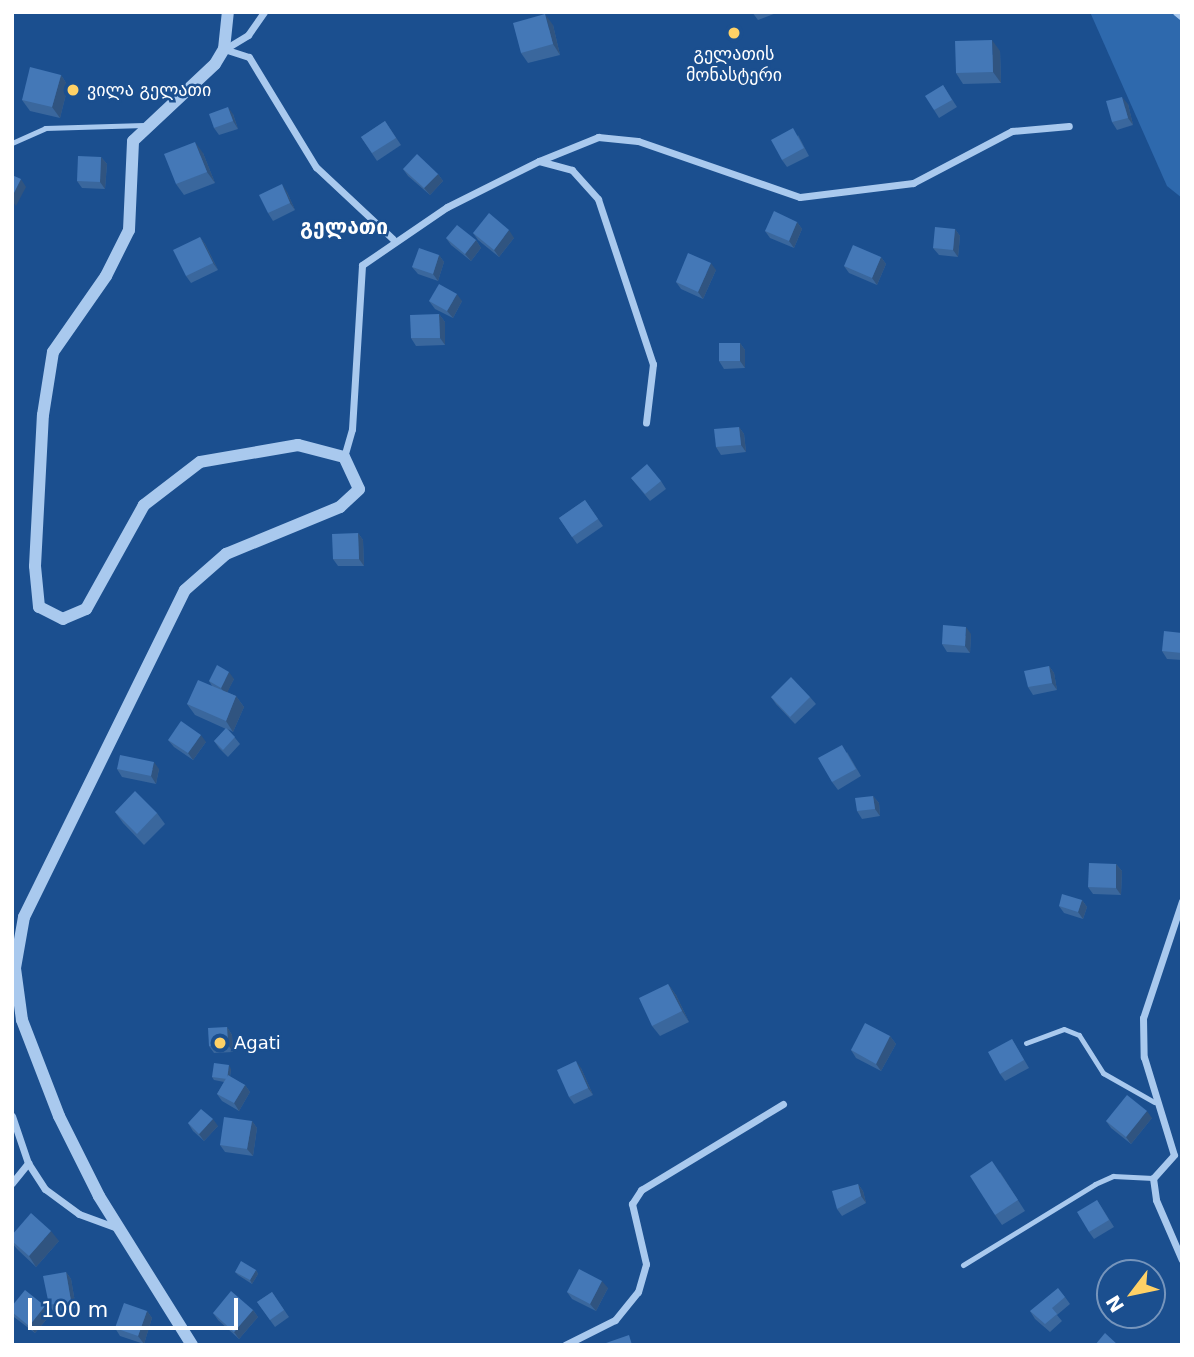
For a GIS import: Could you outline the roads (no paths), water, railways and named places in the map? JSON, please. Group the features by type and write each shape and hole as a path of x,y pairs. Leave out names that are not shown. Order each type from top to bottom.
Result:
{"street":[{"path":"225,49 228,12"},
{"path":"192,1345 118,1228 36,1063 17,995 17,939 185,590 226,554 353,499 358,478 344,457 273,445 200,462 144,505 86,609 63,619 39,607 35,566 49,371 53,352 106,276 128,230 134,141 144,125 225,49 248,36 264,12"},
{"path":"1176,12 1182,17"},
{"path":"225,49 249,57 316,167 347,203 393,239"},
{"path":"344,457 352,429 357,277 393,239 539,161 598,137 638,142 800,197 913,183 1012,131 1069,126"},
{"path":"539,161 572,170 597,199 653,364 646,423"},
{"path":"1182,901 1143,1018 1154,1101 1174,1154 1153,1178 1182,1259"},
{"path":"565,1345 615,1320 638,1292 646,1265 632,1204 641,1190 783,1104"},
{"path":"12,1116 28,1163 45,1189 79,1214 118,1228"},
{"path":"12,1183 28,1163"}],"lane":[{"path":"12,143 57,127 144,125"},
{"path":"1026,1043 1064,1030 1079,1035 1102,1073 1154,1101"},
{"path":"963,1265 1095,1184 1123,1175 1153,1178"}],"place":[{"name":"გელათის მონასტერი","path":"734,33"},
{"name":"ვილა გელათი","path":"73,90"},
{"name":"Agati","path":"220,1043"}],"district":[{"name":"გელათი","path":"344,227"}]}
